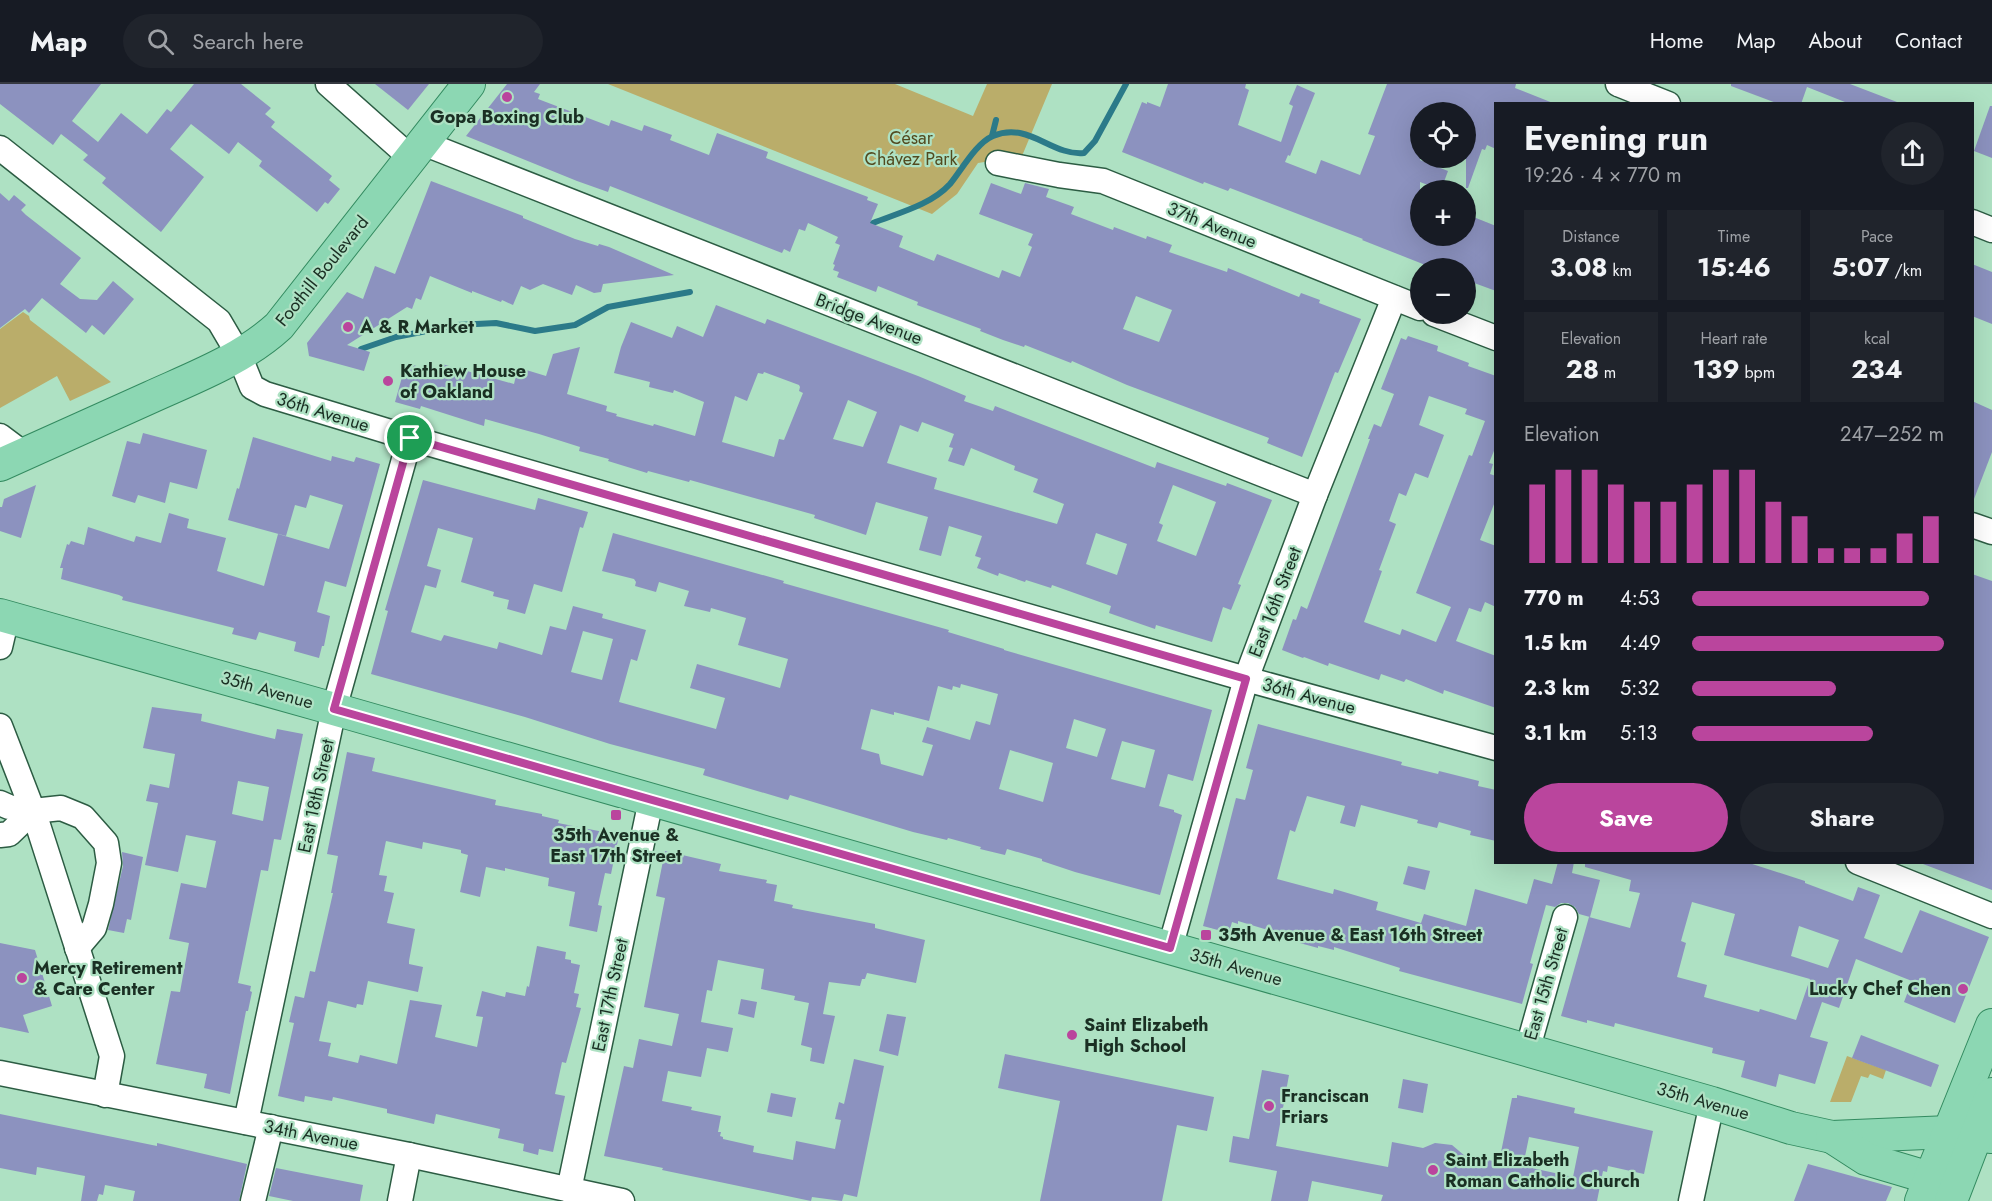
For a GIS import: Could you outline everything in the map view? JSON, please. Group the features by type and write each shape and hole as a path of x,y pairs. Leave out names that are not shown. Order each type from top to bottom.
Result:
{"main road":[{"name":"Foothill Boulevard","path":"8,452 207,372 261,341 279,326 469,84"},
{"name":"35th Avenue","path":"2,627 334,709 1712,1103 1791,1128 1832,1137 1972,1135"},
{"path":"1951,1201 1972,1135 1992,1025"},
{"path":"1832,1137 1866,1159 1925,1190 1972,1135 1992,1094"}],"street":[{"path":"328,84 417,151"},
{"path":"1618,84 1663,102"},
{"name":"36th Avenue","path":"0,148 219,321 239,355 252,387 265,393 410,438 1246,679 1494,747"},
{"name":"Bridge Avenue","path":"417,151 1316,495"},
{"name":"37th Avenue","path":"998,163 1103,181 1410,304"},
{"path":"1974,223 1992,230"},
{"name":"East 16th Street","path":"1170,948 1246,679 1394,298"},
{"path":"1460,324 1494,337"},
{"name":"East 18th Street","path":"246,1122 334,709 410,438"},
{"path":"1974,526 1992,532"},
{"path":"0,726 33,811 112,1056 105,1095"},
{"name":"East 17th Street","path":"569,1190 651,800"},
{"path":"0,803 33,811 61,808 83,817 106,843 109,863 101,904 94,928 77,948"},
{"path":"0,835 9,834 33,811"},
{"path":"1863,864 1992,916"},
{"name":"East 15th Street","path":"1527,1051 1564,917"},
{"name":"34th Avenue","path":"0,1073 409,1155 622,1201"},
{"path":"1691,1201 1712,1103"},
{"path":"253,1201 271,1127"},
{"path":"400,1201 409,1155"}],"green space":[{"name":"César Chávez Park","path":"608,84 895,84 973,116 987,84 1052,84 1022,156 978,163 957,194 932,214"},
{"path":"23,312 29,316 30,320 111,382 70,401 57,376 0,408 0,329"},
{"path":"1847,1056 1886,1070 1883,1079 1870,1074 1868,1078 1861,1076 1851,1102 1830,1102"}],"building":[{"path":"0,84 101,84 72,121 98,142 121,113 147,134 167,109 171,112 194,84 241,84 271,108 265,114 275,122 271,127 332,176 329,180 340,189 328,204 325,202 317,212 259,166 262,161 238,142 229,154 191,124 170,149 204,177 161,232 102,183 106,178 83,160 88,155 61,134 53,145 0,104"},
{"path":"375,84 429,84 408,110"},
{"path":"507,84 540,84 534,92 540,94 538,99 609,126 611,120 642,131 644,125 672,135 670,140 709,155 717,133 768,152 766,158 868,197 867,200 878,204 870,223 903,236 899,247 934,261 937,254 999,278 1002,270 1020,277 1032,247 1028,245 1033,234 979,214 991,183 1021,194 1025,183 1049,189 1046,197 1074,207 1071,214 1113,230 1114,227 1146,239 1147,236 1172,245 1169,252 1227,272 1228,268 1299,297 1301,293 1320,300 1319,303 1361,319 1338,373 1335,372 1302,457 1267,443 1269,438 1127,385 1072,361 1071,363 1025,345 1024,347 1003,340 980,331 981,329 917,305 918,302 878,286 876,292 837,277 839,272 833,270 835,265 833,264 840,245 835,243 838,237 808,223 805,231 799,229 790,252 784,249 782,253 610,186 608,192 577,181 466,136","holes":["1136,296 1172,310 1159,342 1123,329"]},
{"path":"1168,84 1246,84 1245,88 1249,90 1238,125 1281,142 1293,106 1289,104 1297,85 1315,93 1290,156 1288,155 1285,162 1316,174 1321,160 1360,175 1375,136 1368,134 1387,84 1516,84 1515,88 1550,102 1494,102 1494,148 1487,145 1485,150 1482,149 1476,166 1476,102 1410,102 1410,168 1440,168 1448,171 1445,180 1410,180 1410,246 1476,246 1476,218 1494,225 1494,290 1476,284 1476,258 1410,259 1230,188 1228,191 1204,182 1203,184 1122,152 1142,102 1147,104 1147,102 1160,107"},
{"path":"1731,84 1850,84 1897,102 1845,102 1807,87 1802,102 1774,102 1731,86"},
{"path":"1990,106 1992,106 1992,158 1974,151"},
{"path":"1466,168 1475,168 1471,180 1466,180"},
{"path":"431,181 523,216 523,218 575,239 609,247 674,275 603,284 601,292 594,293 576,285 572,295 543,284 530,290 521,286 513,305 472,291 472,293 430,276 421,300 416,298 412,309 407,307 347,345 370,352 364,371 309,356 307,343 347,292 363,299 375,266 395,274"},
{"path":"0,193 9,201 14,195 26,205 21,210 26,215 81,258 60,284 80,299 97,300 113,281 134,299 104,335 92,325 86,333 42,298 29,313 25,309 0,328"},
{"path":"1974,265 1992,272 1992,324 1974,317"},
{"path":"716,305 765,324 767,319 918,376 966,396 964,401 993,411 995,406 1155,468 1157,462 1226,486 1227,483 1272,500 1238,584 1241,585 1231,610 1223,607 1212,642 1156,625 1155,629 1109,613 1111,606 1052,585 1051,588 999,573 998,576 977,568 981,558 975,556 982,536 949,526 941,556 919,550 928,517 876,502 866,535 814,518 815,515 690,480 689,482 648,471 647,473 608,461 609,459 579,451 580,447 539,434 485,419 484,426 421,406 420,409 395,402 406,363 434,371 435,367 441,369 442,364 514,384 517,371 522,372 523,369 546,376 553,354 580,347 567,394 607,406 606,411 617,414 616,416 695,436 704,402 674,390 673,393 649,387 650,382 614,373 631,322 672,338 677,326 703,337","holes":["764,372 799,385 799,391 803,393 784,440 779,439 774,457 722,442 735,396 747,401 758,373 763,374","848,400 877,412 863,447 833,439","922,422 954,434 949,447 953,448 948,461 964,466 971,448 1015,466 1014,470 1038,479 1033,492 1064,504 1057,524 934,489 937,478 887,463 900,425 918,432","1173,485 1216,502 1196,556 1157,541 1163,525 1159,523","1096,533 1127,544 1117,575 1086,564"]},
{"path":"1408,336 1438,346 1437,351 1494,375 1494,451 1489,463 1493,464 1490,474 1494,475 1494,504 1480,540 1494,545 1494,606 1485,602 1481,612 1469,608 1456,641 1494,655 1494,707 1444,690 1443,694 1406,679 1404,682 1381,674 1379,680 1282,650 1293,619 1296,620 1301,606 1307,609 1374,424 1381,427 1394,394 1381,389 1401,338 1406,340","holes":["1429,396 1467,409 1465,414 1485,421 1472,456 1469,455 1416,593 1451,607 1436,642 1402,629 1400,635 1364,622 1382,571 1379,570 1396,524 1389,521 1399,493 1406,496 1415,473 1428,478 1444,435 1419,425"]},
{"path":"1974,402 1992,410 1992,452 1974,499"},
{"path":"143,433 207,450 197,489 170,482 165,503 138,495 135,503 112,496 127,441 140,444"},
{"path":"253,437 331,461 332,456 354,462 356,457 380,464 346,587 325,581 317,612 330,616 319,658 294,651 296,642 259,632 256,640 232,634 234,628 122,600 123,597 119,595 61,579 63,568 60,568 67,544 69,545 71,541 84,545 88,527 134,542 136,536 161,543 169,513 189,519 187,528 226,538 217,571 264,586 278,534 329,549 343,505 310,495 306,508 295,505 286,536 228,520"},
{"path":"423,480 535,510 538,498 588,512 583,528 580,527 562,592 534,584 525,614 507,609 509,600 493,596 494,592 461,582 473,538 438,528 427,566 441,570 436,588 425,585 411,632 441,641 444,635 497,649 499,642 542,655 550,626 566,630 573,606 603,614 602,618 646,630 637,661 631,659 619,702 716,729 725,698 690,688 697,664 780,688 788,659 738,645 746,618 711,608 710,612 684,606 689,591 659,582 656,592 635,586 634,579 602,571 613,533 784,581 783,583 949,630 948,632 1004,650 1212,710 1193,781 1168,774 1159,806 1182,815 1160,895 1075,872 1007,849 1005,855 948,838 947,840 913,832 790,795 788,800 703,775 705,769 610,744 525,717 371,674 388,611 385,610","holes":["583,631 613,639 602,680 571,672","961,684 998,694 990,725 976,721 970,740 927,727 922,742 933,745 923,776 881,764 879,754 861,749 871,709 929,721 938,686 952,690 953,686 960,688","1074,719 1106,729 1097,757 1066,748","1122,741 1155,750 1145,788 1111,779","1010,750 1053,763 1043,802 999,789"]},
{"path":"36,485 21,538 0,531 0,507 4,499"},
{"path":"1974,575 1992,581 1992,890 1923,864 1974,864"},
{"path":"152,707 202,714 201,721 275,739 277,729 303,734 281,840 274,839 268,871 261,870 238,983 251,986 250,991 252,992 248,1011 246,1011 230,1094 204,1088 207,1074 156,1064 171,991 180,992 189,943 169,939 181,883 206,888 216,841 186,835 178,872 145,865 158,803 146,801 150,784 169,788 175,754 143,748","holes":["238,781 269,787 263,821 232,814"]},
{"path":"1258,724 1402,762 1401,765 1479,781 1478,786 1494,790 1494,841 1470,835 1471,831 1439,822 1437,828 1417,823 1418,820 1361,805 1355,827 1340,823 1345,806 1307,796 1295,832 1290,830 1277,879 1333,894 1334,889 1378,902 1376,910 1421,923 1424,914 1466,926 1475,889 1527,904 1534,879 1552,884 1557,864 1574,864 1572,873 1600,880 1590,917 1579,914 1575,907 1568,903 1561,903 1555,907 1546,905 1530,963 1533,964 1522,1004 1399,971 1400,968 1334,947 1334,950 1318,946 1318,948 1296,942 1297,939 1238,921 1238,924 1232,922 1229,933 1203,926 1236,798 1245,800 1253,770 1246,768"},
{"path":"347,752 375,758 372,771 496,800 495,805 542,814 542,816 559,820 558,823 619,835 611,874 605,873 598,905 602,906 597,932 569,926 575,892 548,886 549,878 505,868 505,871 486,867 480,897 460,892 468,855 461,853 461,850 423,842 422,849 386,841 379,875 387,876 384,891 394,893 387,923 415,929 409,964 423,967 418,992 368,981 363,1005 357,1004 356,1008 328,1001 319,1041 331,1043 328,1056 358,1063 360,1055 397,1064 410,1000 442,1005 435,1037 477,1047 483,1017 476,1016 482,991 505,997 506,992 525,996 537,946 566,952 565,959 580,965 574,993 579,994 576,1007 581,1008 566,1063 562,1062 555,1094 565,1096 553,1152 539,1149 538,1155 523,1151 524,1144 498,1138 500,1129 436,1114 434,1124 387,1113 387,1109 333,1097 332,1101 305,1096 304,1102 278,1096 294,1023 289,1022 295,996 304,998 310,971 315,972 333,893 331,893 338,856 327,854"},
{"path":"665,851 721,864 719,871 767,880 766,883 777,885 774,901 793,905 792,908 875,924 875,928 925,940 916,983 867,973 860,986 829,982 823,1014 835,1016 824,1064 810,1061 812,1048 801,1045 809,1003 794,1000 795,996 761,989 764,969 718,960 712,991 707,990 701,1022 733,1028 728,1052 707,1048 701,1077 668,1071 662,1101 721,1116 718,1132 721,1132 720,1136 723,1139 754,1146 753,1152 793,1160 796,1141 835,1149 841,1120 835,1119 839,1102 844,1104 854,1059 884,1066 857,1197 844,1194 842,1201 812,1197 811,1201 604,1156 624,1066 633,1068 639,1039 672,1046 679,1014 644,1007 665,898 656,896"},
{"path":"122,852 143,857 131,920 127,919 124,933 108,930 123,866"},
{"path":"1585,864 1752,864 1805,881 1805,883 1853,901 1858,887 1880,895 1864,938 1902,953 1920,910 1989,937 1955,1023 1904,1002 1912,981 1856,959 1839,1008 1822,1002 1810,1037 1828,1042 1815,1084 1779,1074 1776,1087 1741,1077 1745,1061 1712,1053 1713,1048 1615,1023 1614,1027 1561,1016 1589,917 1630,928 1640,893 1629,891 1631,880 1585,867","holes":["1692,902 1735,914 1724,955 1810,979 1796,1020 1760,1009 1759,1012 1704,997 1707,985 1677,977 1686,943 1681,941","1799,926 1839,940 1828,968 1791,956"]},
{"path":"1408,866 1430,871 1425,890 1403,884"},
{"name":"Mercy Retirement & Care Center","path":"0,943 35,950 52,1006 23,1015 29,1033 0,1027"},
{"path":"741,999 757,1002 754,1018 738,1014"},
{"path":"887,1014 906,1017 898,1056 879,1051"},
{"path":"1861,1035 1939,1065 1931,1087 1852,1058"},
{"path":"1005,1054 1214,1097 1207,1131 1177,1125 1162,1201 1040,1201 1060,1101 998,1088"},
{"path":"1262,1070 1289,1075 1276,1146 1388,1167 1392,1142 1423,1148 1435,1143 1452,1145 1465,1156 1499,1162 1512,1098 1517,1098 1517,1095 1575,1108 1574,1113 1653,1131 1644,1174 1608,1166 1607,1172 1603,1171 1597,1201 1381,1201 1383,1195 1312,1181 1308,1201 1271,1201 1277,1171 1229,1162 1233,1136 1249,1139","holes":["1529,1137 1579,1147 1573,1177 1523,1166"]},
{"path":"1403,1079 1428,1084 1423,1113 1398,1108"},
{"path":"771,1093 796,1098 792,1117 767,1112"},
{"path":"0,1114 157,1146 157,1143 247,1164 239,1201 133,1201 135,1191 105,1185 103,1195 99,1194 97,1201 81,1201 85,1176 37,1167 36,1175 0,1168"},
{"path":"1808,1164 1892,1187 1886,1201 1794,1201"},
{"path":"276,1168 363,1185 360,1201 293,1201 269,1196"}],"waterway":[{"path":"873,223 914,208 933,198 950,184 975,151 993,136 1018,133 1061,150 1084,153 1095,141 1126,84"},
{"path":"992,136 996,120"},
{"path":"361,349 396,337 457,325 496,323 535,331 575,325 608,307 690,292"}],"place":[{"name":"Gopa Boxing Club","path":"507,97"},
{"name":"A & R Market","path":"348,327"},
{"name":"Kathiew House of Oakland","path":"388,381"},
{"name":"35th Avenue & East 17th Street","path":"616,815"},
{"name":"35th Avenue & East 16th Street","path":"1206,935"},
{"name":"Mercy Retirement & Care Center","path":"22,978"},
{"name":"Lucky Chef Chen","path":"1963,989"},
{"name":"Saint Elizabeth High School","path":"1072,1035"},
{"name":"Franciscan Friars","path":"1269,1106"},
{"name":"Saint Elizabeth Roman Catholic Church","path":"1433,1170"}],"route":[{"path":"410,438 1246,679 1170,948 334,709 410,438"}]}
